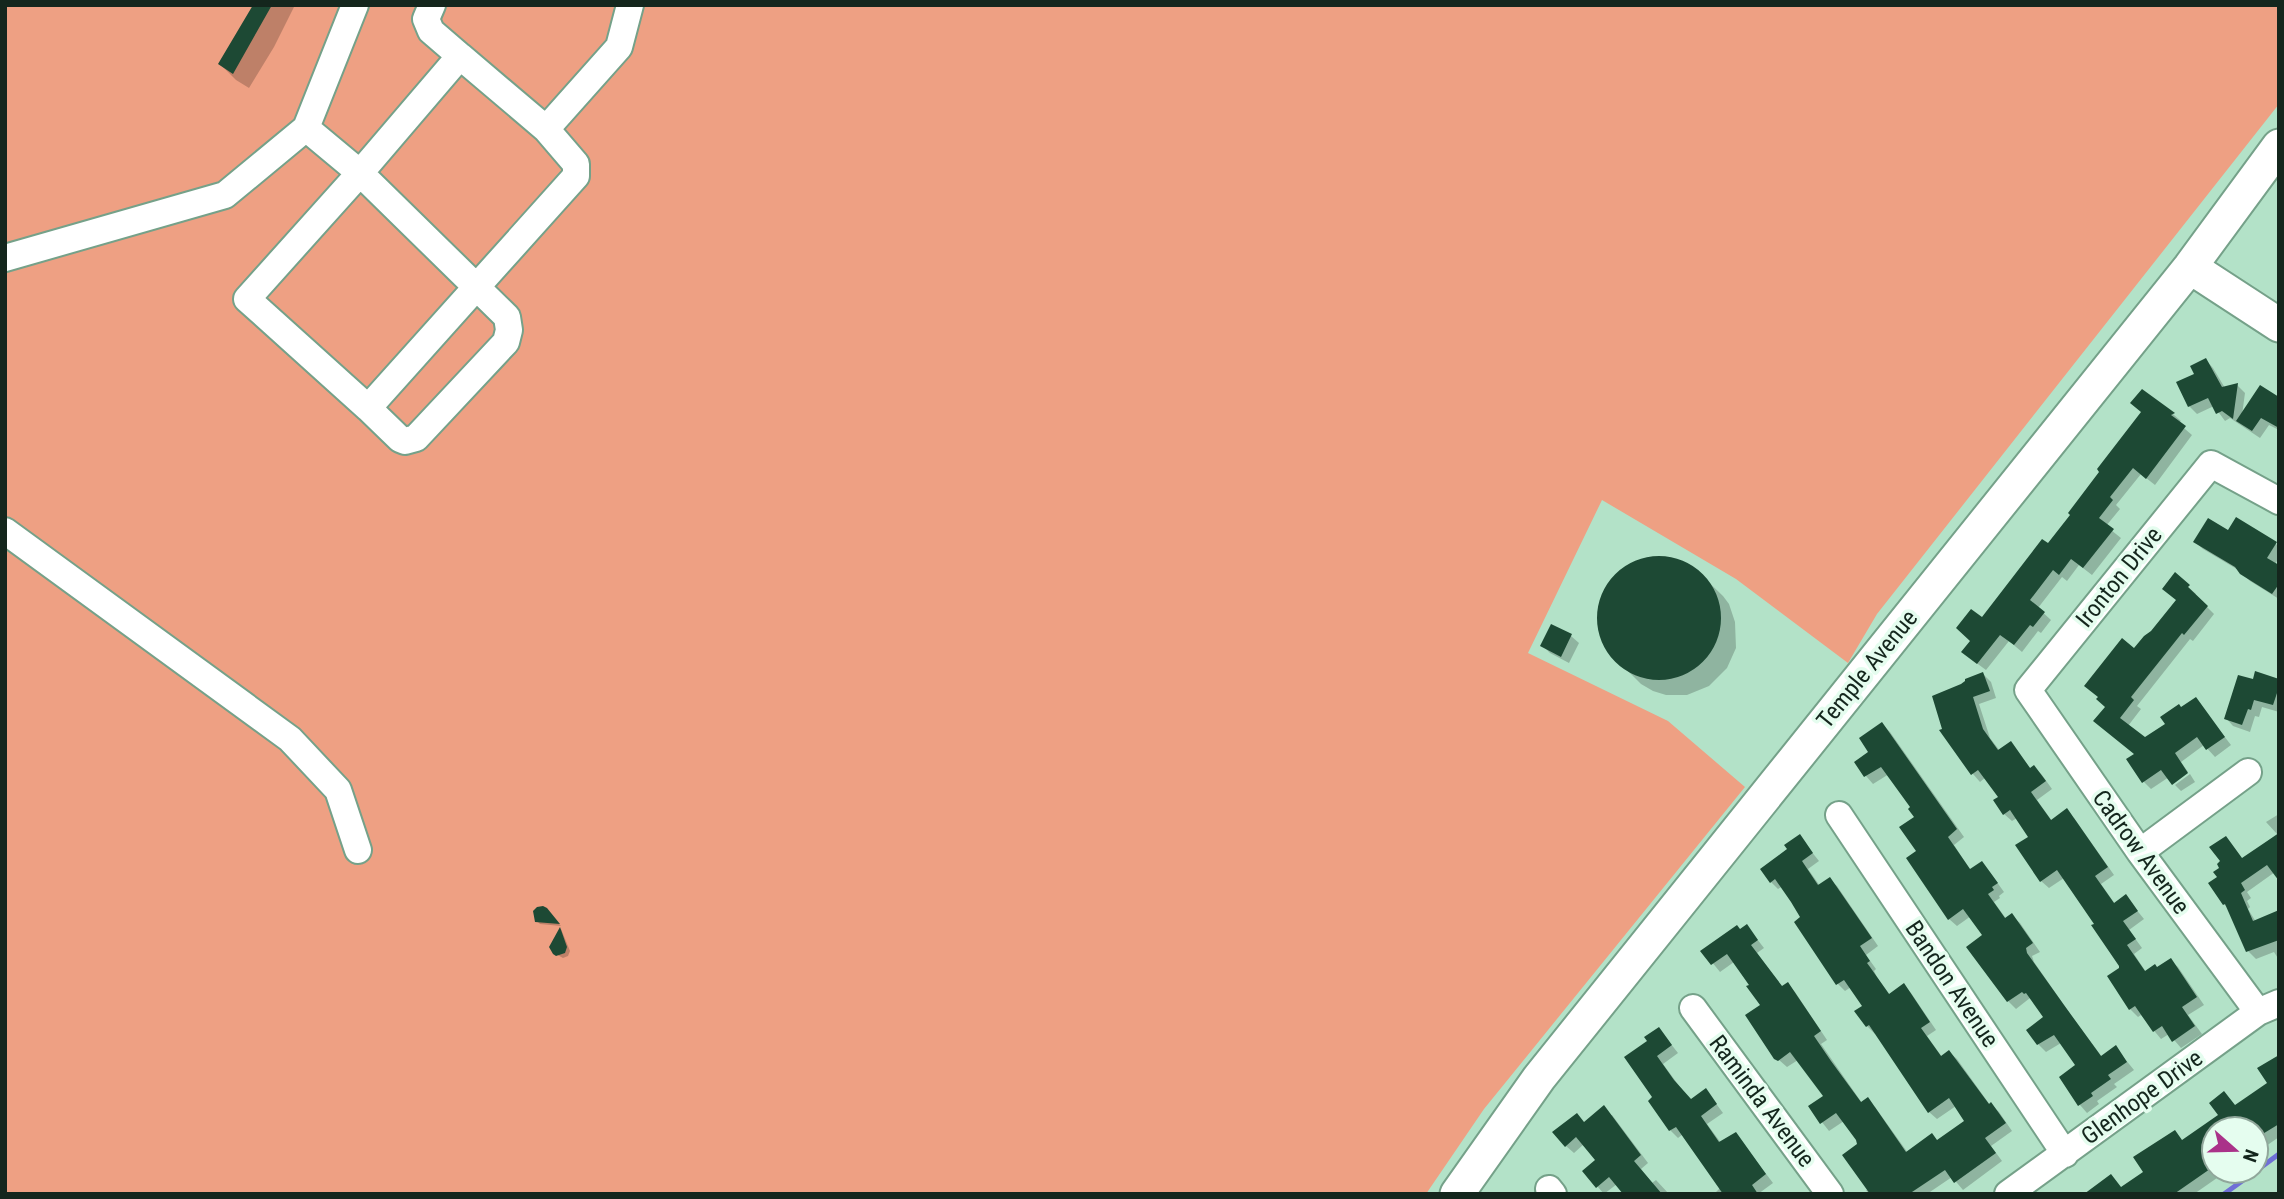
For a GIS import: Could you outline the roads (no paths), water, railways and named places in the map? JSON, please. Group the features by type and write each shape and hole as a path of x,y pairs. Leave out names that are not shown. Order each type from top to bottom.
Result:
{"main road":[{"name":"Temple Avenue","path":"1457,1194 1539,1077 2190,267 2279,146"},
{"path":"2190,267 2279,325"}],"street":[{"path":"5,258 225,195 306,128 355,5"},
{"path":"368,408 576,176 576,164 546,129 431,31 426,19 432,5"},
{"path":"546,129 619,47 630,5"},
{"path":"306,128 360,173 506,317 509,330 506,342 416,438 405,441 400,439 247,299 360,173 460,56"},
{"name":"Ironton Drive","path":"2028,690 2211,464 2279,501"},
{"path":"5,531 290,739 338,790 358,850"},
{"name":"Cadrow Avenue","path":"2028,690 2140,852 2268,1007"},
{"path":"2140,852 2248,772"},
{"name":"Bandon Avenue","path":"1839,815 2065,1154"},
{"name":"Glenhope Drive","path":"2008,1194 2268,1007"},
{"name":"Raminda Avenue","path":"1693,1008 1830,1194"}],"waterway":[{"path":"2270,1161 2279,1154"},
{"path":"2224,1194 2237,1185"}]}
